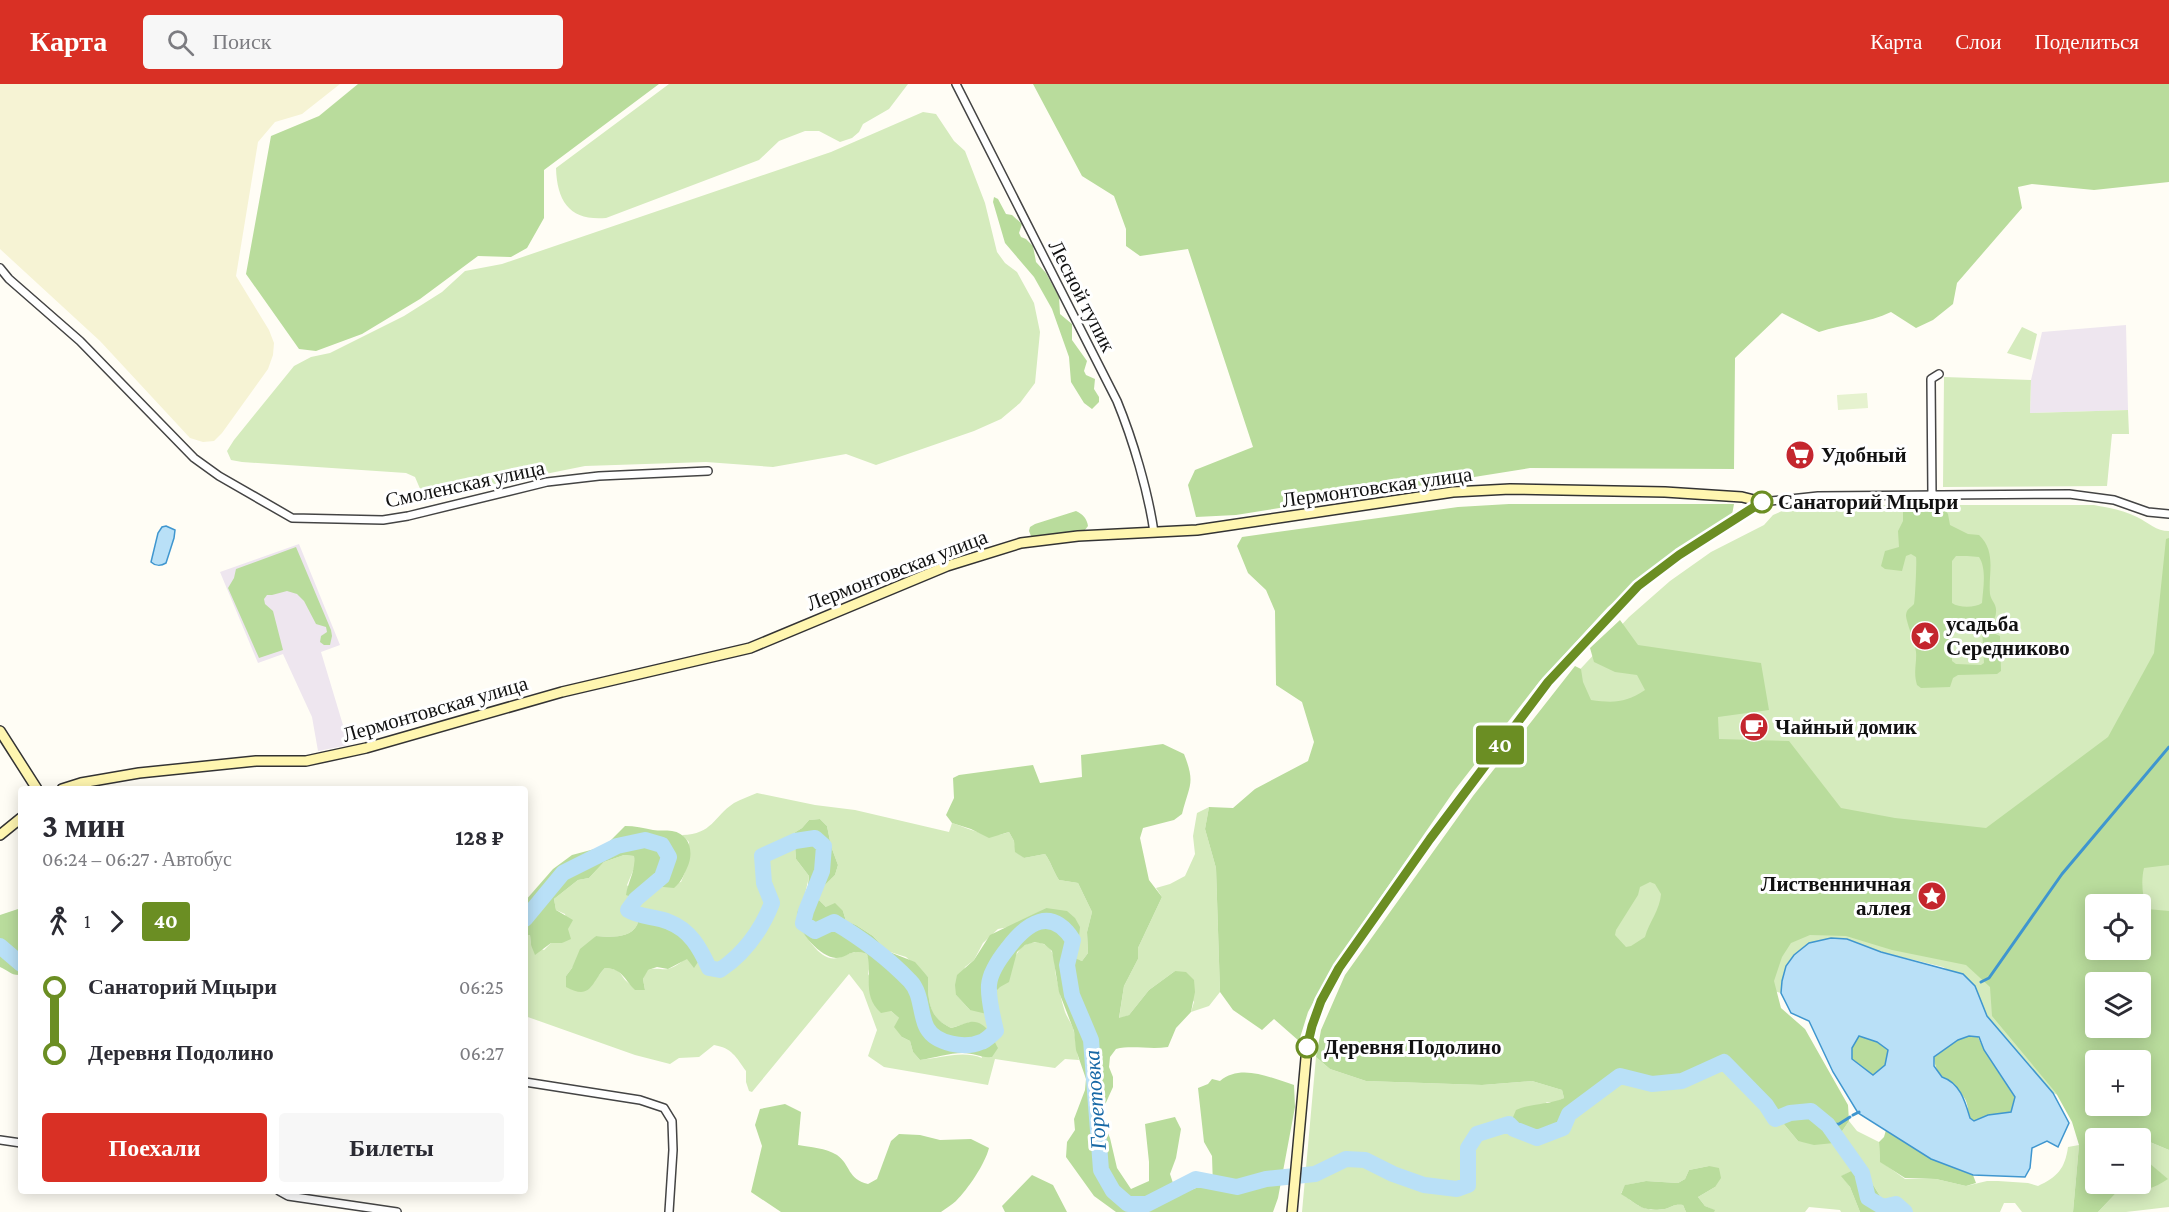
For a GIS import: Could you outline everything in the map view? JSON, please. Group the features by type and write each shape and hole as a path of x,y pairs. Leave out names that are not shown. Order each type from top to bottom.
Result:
{"street":[{"name":"Лесной тупик","path":"956,84 1117,402 1128,431 1154,532"},
{"name":"Смоленская улица","path":"0,268 9,279 80,341 194,458 219,476 292,518 383,520 547,482 599,476 708,471"},
{"path":"1932,495 1931,379 1939,374"},
{"name":"Лермонтовская улица","path":"74,786 139,773 256,761 306,761 324,758 562,692 750,648 947,566 1021,543 1078,536 1197,530 1453,492 1510,489 1665,492 1742,498 1762,502"},
{"path":"1292,1212 1307,1047 1321,1001 1339,968 1430,839 1548,682 1638,586 1679,555 1762,502 1818,496 2069,494 2114,500 2148,512 2169,514"},
{"path":"0,731 35,786"},
{"path":"0,835 18,820"},
{"path":"528,1082 640,1100 664,1108 672,1121 673,1150 669,1212"},
{"path":"0,1140 18,1143"},
{"path":"284,1194 398,1212"}],"shaded area":[{"path":"0,84 340,84 302,114 275,122 258,142 236,276 269,330 274,343 273,355 268,369 214,441 203,442 190,438 100,341 0,249"},
{"path":"2126,325 2128,410 2030,413 2031,380 2042,332"},
{"path":"299,544 340,645 321,652 349,745 318,751 312,717 283,654 258,663 220,572"}],"green space":[{"path":"358,84 659,84 544,170 544,218 527,248 511,257 478,256 420,299 362,334 316,351 299,349 246,274 271,136 319,116"},
{"path":"669,84 908,84 889,109 863,124 852,138 840,142 819,131 805,131 779,141 759,160 606,218 594,218 575,213 568,207 559,191 556,168"},
{"path":"1033,84 2169,84 2169,182 2094,190 2032,184 2018,187 2022,208 1957,283 1953,304 1933,320 1916,328 1891,312 1873,319 1819,332 1782,313 1735,358 1734,469 1530,468 1236,515 1196,517 1188,485 1195,470 1253,447 1188,249 1140,256 1126,246 1126,229 1114,196 1082,176"},
{"path":"923,112 936,114 954,141 965,151 985,203 997,252 1005,263 1017,272 1034,303 1040,332 1035,383 1020,403 1001,419 974,431 876,465 846,454 773,467 706,462 585,466 430,497 421,491 415,477 406,473 231,460 227,451 234,440 294,366 311,357 330,353 404,316 442,292 465,271 502,264 831,152"},
{"path":"994,197 998,199 1006,214 1012,215 1022,224 1019,233 1021,237 1033,246 1036,262 1046,273 1059,297 1060,314 1072,324 1072,340 1087,361 1084,371 1086,375 1095,379 1094,389 1099,402 1092,409 1084,403 1071,382 1069,357 1052,309 1034,277 1005,243 993,202"},
{"path":"2022,327 2037,334 2031,360 2007,353"},
{"path":"1944,377 2031,380 2030,413 2128,410 2129,434 2112,434 2107,486 1943,487"},
{"path":"1867,393 1868,408 1838,410 1837,395"},
{"path":"1509,504 1734,504 1732,515 1676,551 1608,607 1539,682 1454,791 1333,966 1308,1012 1299,1041 1274,1019 1262,1030 1233,1010 1220,992 1216,868 1205,829 1209,807 1233,808 1255,789 1308,761 1314,742 1302,702 1276,685 1275,611 1266,590 1248,573 1237,546 1242,537 1458,507"},
{"path":"1796,505 2094,505 2126,513 2156,528 2169,531 2169,1140 2151,1133 2151,1128 2139,1128 2110,1116 2151,1116 2151,1050 2085,1050 2085,1106 2053,1093 1987,1016 1975,986 1943,967 1881,952 1847,939 1782,981 1781,993 1411,897 1571,679 1629,617 1670,581 1711,552 1764,525 1773,515"},
{"path":"1907,509 1945,510 1950,525 1968,534 1979,535 1985,542 1990,556 1990,594 1996,609 1995,617 1988,629 2000,636 2001,671 1997,674 1958,675 1953,678 1950,687 1921,688 1917,685 1916,652 1906,615 1914,604 1916,557 1911,554 1906,556 1902,571 1885,569 1881,566 1885,551 1899,547 1898,531 1903,521 1903,511","holes":["1956,556 1979,557 1984,579 1982,603 1967,607 1952,603 1952,561","1951,621 1976,621 1982,629 1984,663 1981,665 1956,664 1952,661"]},
{"path":"1076,511 1087,521 1088,526 1085,530 1031,536 1030,527 1035,524"},
{"path":"2169,538 2169,865 2144,868 2143,894 2085,894 2085,960 2151,960 2151,909 2169,911 2169,1150 2151,1142 2151,1128 2085,1128 2085,1194 2115,1194 2098,1212 2073,1212 2079,1145 2072,1122 2056,1093 1992,1016 1990,987 1966,965 1892,950 1846,936 1810,935 1791,943 1782,957 1774,981 1781,1008 1805,1029 1848,1105 1849,1121 1834,1143 1814,1145 1798,1141 1733,1063 1718,1057 1683,1074 1653,1078 1619,1073 1569,1111 1560,1125 1538,1134 1515,1126 1511,1122 1516,1110 1564,1098 1562,1090 1532,1081 1482,1085 1366,1081 1330,1069 1316,1057 1321,1030 1345,975 1473,796 1575,666 1581,669 1583,682 1591,700 1619,701 1645,690 1637,675 1615,672 1594,662 1590,648 1620,620 1638,645 1761,663 1769,710 1718,717 1719,739 1789,741 1841,808 1895,818 1986,828 2108,737 2154,653 2166,539","holes":["1650,882 1655,884 1661,894 1657,911 1645,937 1626,947 1615,935 1616,930 1638,895 1640,887"]},
{"path":"296,547 331,630 330,645 320,642 321,636 327,632 326,627 316,624 304,601 297,594 287,591 267,595 264,599 265,604 273,611 283,650 259,658 228,588 236,569"},
{"path":"1163,744 1184,754 1190,772 1190,784 1182,814 1174,820 1143,828 1140,838 1149,880 1162,897 1138,948 1138,959 1124,986 1119,1018 1129,1015 1149,990 1175,971 1186,972 1194,980 1195,992 1191,1012 1176,1028 1168,1047 1116,1049 1110,1057 1109,1067 1113,1077 1113,1087 1104,1107 1102,1119 1110,1138 1117,1168 1131,1189 1149,1181 1145,1124 1175,1117 1181,1129 1176,1158 1170,1174 1177,1195 1196,1188 1213,1187 1212,1156 1204,1142 1198,1088 1208,1084 1212,1079 1220,1081 1237,1073 1266,1076 1294,1085 1295,1107 1278,1198 1273,1212 1116,1212 1094,1196 1066,1157 1067,1142 1075,1130 1074,1119 1085,1090 1086,1079 1076,1050 1074,1031 1059,992 1052,951 1044,944 1035,942 1025,945 1017,952 1009,982 993,994 994,1005 991,1015 970,1010 956,995 957,975 974,960 990,935 1046,908 1067,911 1075,918 1080,927 1072,957 1082,961 1088,953 1087,932 1092,912 1078,883 1059,880 1045,854 1024,858 1015,852 1014,841 1009,832 989,838 952,823 946,815 954,798 953,778 959,775 1033,765 1040,783 1082,777 1081,755"},
{"path":"757,793 815,805 855,810 949,832 952,823 987,834 1009,832 1016,852 1024,858 1045,854 1059,880 1078,883 1092,912 1087,932 1088,953 1082,961 1072,958 1075,948 1046,908 1009,927 998,929 983,943 974,960 965,967 956,995 970,1010 994,1005 993,994 1021,948 1039,942 1045,945 1053,955 1061,998 1073,1028 1079,1060 1065,1059 1055,1068 995,1059 988,1085 884,1067 868,1056 877,1030 863,992 849,974 752,1092 749,1091 746,1082 746,1071 733,1054 720,1046 714,1045 699,1057 679,1058 670,1064 635,1055 528,1017 528,935 530,935 531,945 544,950 551,943 562,943 568,929 565,914 556,910 554,899 578,880 589,878 604,862 624,855 634,856 635,866 627,885 639,900 653,886 681,882 685,872 689,842 682,835 700,832 707,828 734,803","holes":["820,819 827,826 838,865 835,875 820,890 819,900 826,907 843,911 846,921 873,936 887,951 906,957 928,977 929,1001 934,1013 943,1024 951,1028 971,1022 982,1058 959,1055 920,1060 913,1052 910,1041 902,1037 899,1018 891,1011 868,974 870,964 867,954 857,952 841,957 827,957 816,949 798,926 809,876 796,859 794,833 809,820","641,911 688,931 690,941 697,949 672,968 647,970 643,979 645,990 630,984 619,971 611,969 605,968 598,976 566,976 596,936 619,936 629,933 637,925"]},
{"path":"1209,807 1205,829 1216,868 1220,992 1209,1006 1191,1012 1194,1002 1175,971 1149,990 1129,1015 1119,1019 1124,986 1138,959 1138,948 1162,897 1156,888 1185,876 1195,854 1193,836 1197,813"},
{"path":"820,819 827,826 838,865 835,875 820,890 819,900 826,907 835,903 843,911 846,921 873,936 887,951 915,962 928,977 929,1000 938,1019 951,1028 970,1022 984,1026 998,1048 992,1057 958,1053 920,1060 913,1052 910,1041 902,1037 894,1027 899,1018 891,1011 881,1013 871,999 867,954 856,952 840,958 830,957 810,942 797,916 806,896 809,876 796,859 794,833 809,820"},
{"path":"625,826 672,831 687,840 690,851 689,863 674,888 653,886 639,900 626,895 634,866 634,856 624,855 604,862 589,878 578,880 554,899 556,910 573,920 568,929 571,939 562,943 551,943 535,955 530,935 528,935 528,898 553,869 572,855 602,847"},
{"path":"18,909 18,975 0,967 0,915"},
{"path":"640,910 671,917 681,924 700,959 694,968 687,959 668,969 657,967 648,970 643,979 645,990 635,990 619,972 605,968 586,991 575,991 566,987 566,976 580,949 596,936 619,936 634,930 639,920"},
{"path":"1859,1036 1877,1042 1888,1050 1885,1065 1873,1075 1852,1059 1852,1048"},
{"path":"1969,1036 1978,1037 2015,1098 2011,1112 1988,1115 1975,1121 1970,1118 1966,1101 1961,1093 1938,1071 1934,1057 1958,1040"},
{"path":"1316,1057 1330,1069 1366,1081 1482,1085 1532,1081 1562,1090 1564,1098 1556,1102 1547,1102 1514,1126 1538,1134 1560,1125 1569,1111 1619,1073 1653,1078 1683,1074 1718,1057 1733,1063 1798,1141 1834,1143 1849,1121 1857,1131 1879,1142 1880,1161 1905,1179 1936,1179 1966,1186 1998,1181 2038,1186 2059,1171 2065,1161 2068,1147 2079,1145 2073,1212 2022,1212 2015,1203 2004,1203 2000,1212 1899,1212 1886,1206 1872,1183 1868,1170 1851,1171 1842,1176 1850,1187 1860,1212 1841,1212 1840,1210 1809,1207 1805,1212 1714,1212 1698,1197 1715,1187 1709,1166 1689,1170 1685,1179 1678,1183 1646,1181 1626,1185 1621,1193 1646,1208 1657,1210 1683,1205 1686,1212 1302,1212"},
{"path":"785,1104 801,1112 798,1145 823,1149 837,1155 856,1179 868,1184 877,1179 891,1141 899,1134 920,1135 940,1140 971,1139 989,1148 980,1169 966,1190 941,1212 781,1212 751,1192 762,1146 755,1125 760,1109"},
{"path":"1886,1130 1931,1159 1973,1175 1976,1183 1966,1186 1936,1179 1905,1178 1880,1162 1879,1142"},
{"path":"2151,1142 2169,1150 2169,1207 2126,1212 2098,1212 2115,1194 2151,1194 2151,1185 2167,1179 2151,1165"},
{"path":"1860,1160 1868,1170 1872,1183 1886,1206 1899,1212 1860,1212 1850,1187 1841,1176 1851,1171"},
{"path":"2151,1165 2168,1179 2151,1188"},
{"path":"1709,1166 1719,1168 1721,1178 1715,1187 1698,1197 1705,1206 1715,1210 1714,1212 1686,1212 1683,1205 1657,1210 1645,1208 1621,1194 1625,1185 1646,1181 1678,1183 1685,1179 1689,1170"},
{"path":"1032,1175 1053,1185 1067,1212 1005,1212 1002,1206"}],"water":[{"path":"166,526 175,530 174,538 166,563 156,565 151,562 158,533 162,527"},
{"path":"1831,938 1847,939 1881,952 1963,974 1975,986 1987,1016 2053,1093 2069,1123 2058,1147 2047,1141 2032,1148 2030,1168 2025,1177 1973,1175 1931,1159 1858,1113 1833,1072 1809,1021 1791,1013 1781,993 1786,966 1794,955 1809,943","holes":["1859,1036 1877,1042 1888,1050 1885,1065 1873,1075 1852,1059 1852,1048","1969,1036 1979,1037 1984,1050 2015,1097 2011,1112 1988,1115 1974,1121 1970,1118 1964,1099 1957,1088 1942,1077 1934,1066 1934,1057 1958,1040"]}],"waterway":[{"path":"1981,982 1989,978 2062,874 2169,747"},
{"name":"Горетовка","path":"528,915 563,873 617,846 645,840 662,845 669,857 662,877 636,899 628,910 676,925 694,940 709,968 720,970 751,941 772,903 764,883 762,856 795,841 815,838 824,846 822,871 803,923 815,931 834,922 874,949 893,964 914,986 925,1023 931,1033 937,1038 959,1045 983,1041 996,1031 990,1002 990,980 993,970 1015,939 1023,931 1039,922 1056,923 1073,940 1067,965 1072,995 1091,1040 1101,1170 1113,1191 1128,1204 1147,1204 1196,1179 1237,1187 1266,1179 1315,1174 1346,1159 1365,1160 1393,1174 1424,1185 1457,1189 1468,1185 1468,1148 1477,1134 1509,1124 1514,1129 1537,1138 1563,1128 1569,1114 1620,1076 1652,1084 1682,1081 1724,1062 1766,1105 1775,1119 1790,1113 1811,1111 1828,1125 1862,1173 1868,1198 1883,1207 1896,1204 1905,1212"},
{"name":"Горетовка","path":"0,946 18,961"},
{"path":"1853,1115 1859,1112"},
{"path":"1828,1125 1839,1124 1850,1117"}],"bus line":[{"name":"40","path":"1307,1047 1321,1001 1339,968 1430,839 1548,682 1638,586 1679,555 1762,502"}],"place":[{"name":"Удобный","path":"1800,455"},
{"name":"Санаторий Мцыри","path":"1762,502"},
{"name":"усадьба Середниково","path":"1925,636"},
{"name":"Чайный домик","path":"1754,727"},
{"name":"Лиственничная аллея","path":"1932,896"},
{"name":"Деревня Подолино","path":"1307,1047"}]}
